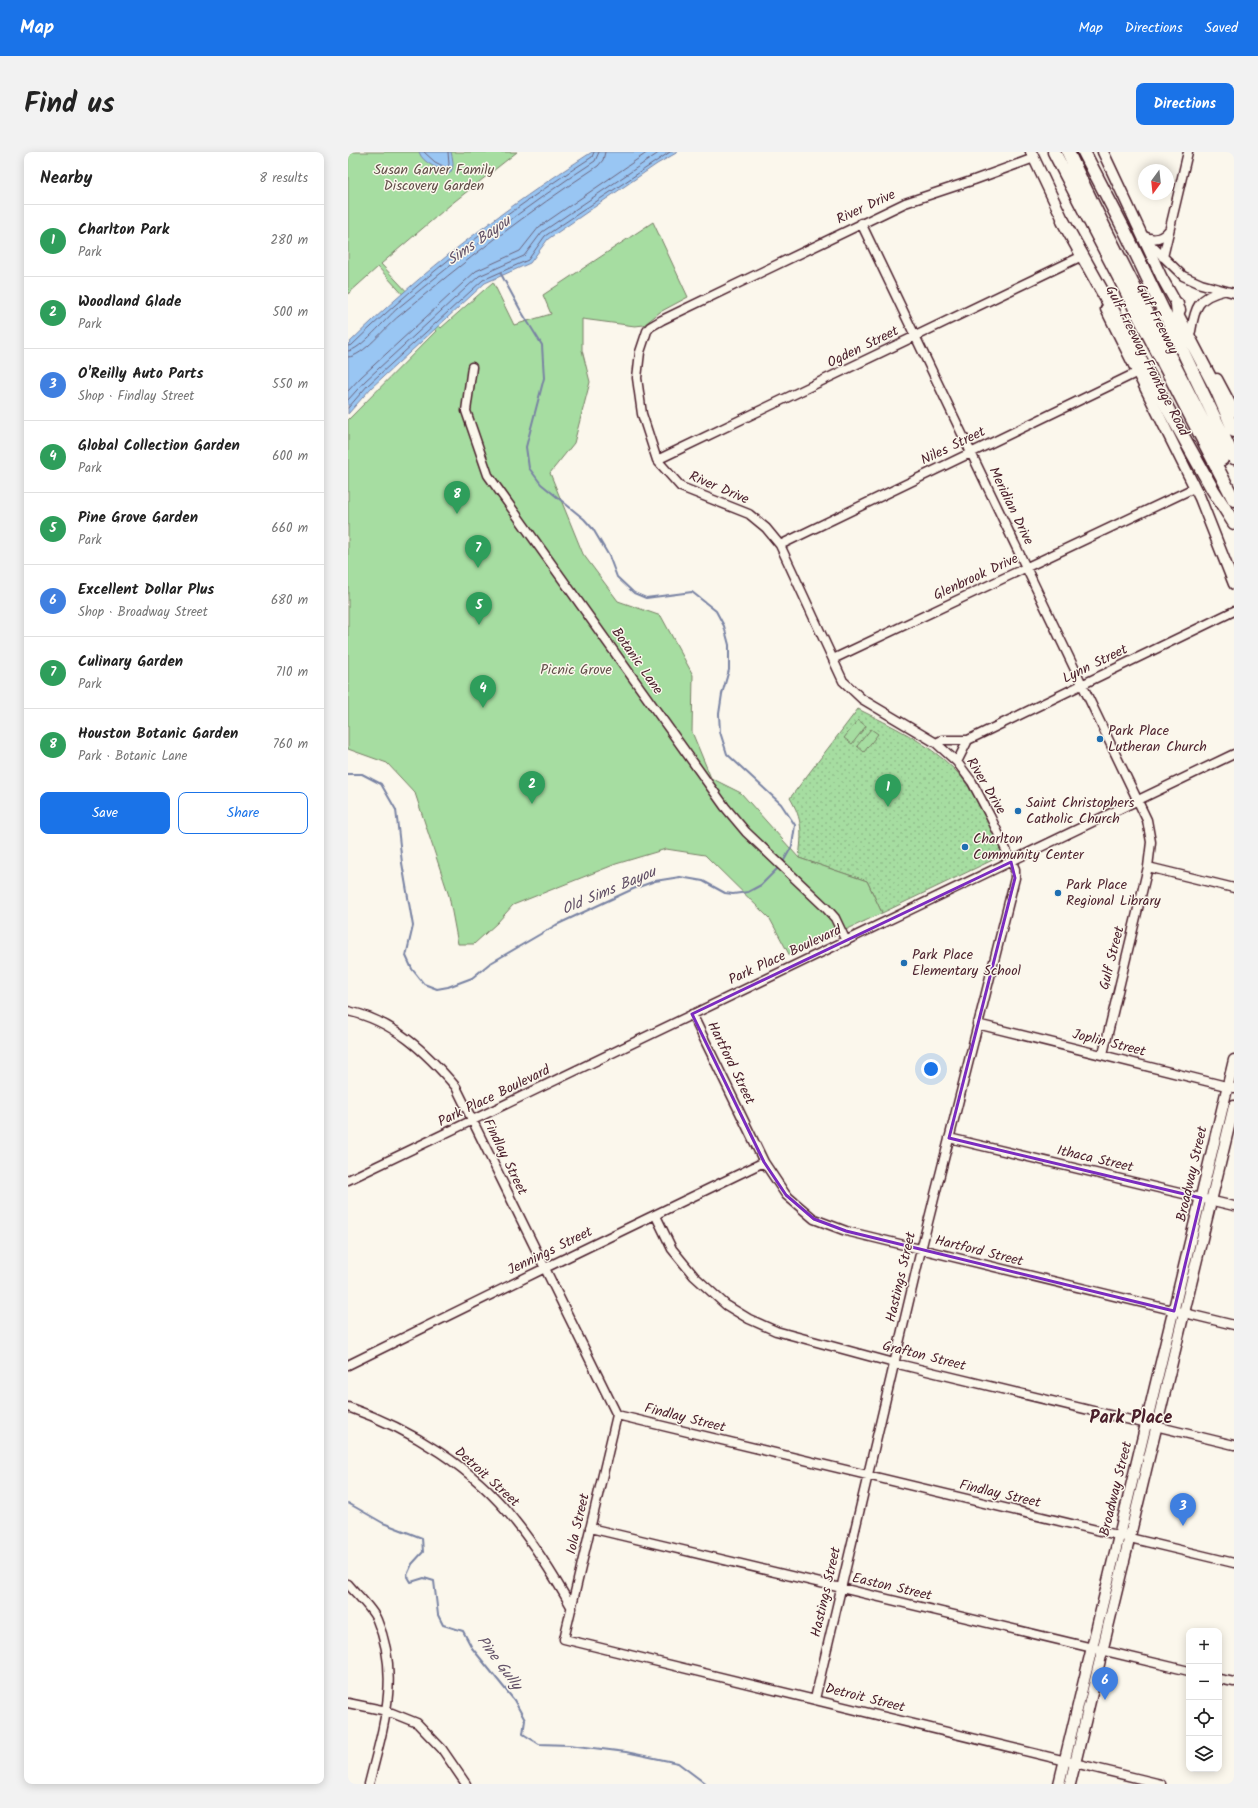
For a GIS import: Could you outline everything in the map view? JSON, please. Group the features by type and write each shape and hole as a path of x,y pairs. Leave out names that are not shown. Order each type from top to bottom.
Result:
{"highway":[{"name":"Gulf Freeway","path":"1054,152 1234,500"},
{"name":"Gulf Freeway","path":"1068,152 1098,217 1181,375 1234,483"},
{"name":"Gulf Freeway","path":"1084,152 1126,233 1234,458"},
{"path":"1063,221 1213,490 1234,523"},
{"path":"1177,304 1178,316 1216,389 1234,431"}],"main road":[{"path":"1103,152 1142,235 1177,304 1234,410"},
{"name":"Gulf Freeway Frontage Road","path":"1032,155 1080,257 1200,498 1234,584"},
{"name":"Broadway Street","path":"1070,1784 1102,1650 1124,1537 1151,1425 1174,1311 1201,1198 1231,1087 1234,1060"},
{"name":"Broadway Street","path":"1151,1425 1184,1314 1234,1106"},
{"name":"Broadway Street","path":"1059,1784 1091,1648 1124,1537"}],"street":[{"path":"1163,257 1188,152"},
{"name":"River Drive","path":"1011,862 990,816 972,782 957,762 936,743 862,699 843,681 780,545 766,528 749,514 681,487 657,460 642,414 637,378 640,352 650,327 861,223 905,203 974,180 1032,155"},
{"name":"Meridian Drive","path":"861,223 1138,799"},
{"path":"1142,235 1155,240 1165,235 1169,230"},
{"path":"1142,235 1183,276 1193,281 1234,293"},
{"name":"Ogden Street","path":"657,460 1080,257"},
{"path":"1191,331 1193,317 1199,303 1211,294 1224,290"},
{"name":"Botanic Lane","path":"472,367 466,412 488,475 725,807 746,832 835,918 846,941"},
{"name":"Niles Street","path":"780,545 1138,372"},
{"name":"Glenbrook Drive","path":"833,659 1194,488"},
{"name":"Lynn Street","path":"936,743 942,740 968,740 1234,611"},
{"path":"957,762 968,740"},
{"name":"Park Place Boulevard","path":"348,1180 1234,754"},
{"name":"Gulf Street","path":"1103,1054 1148,866 1151,842 1150,830 1138,799"},
{"name":"Hastings Street","path":"814,1700 866,1475 921,1250 1015,878 1014,869 1011,862"},
{"path":"1148,866 1234,888"},
{"name":"Findlay Street","path":"348,1011 392,1027 421,1049 456,1087 617,1415 1234,1564"},
{"name":"Hartford Street","path":"692,1014 764,1162 786,1195 814,1219 846,1231 921,1250 1234,1325"},
{"name":"Joplin Street","path":"977,1024 1103,1054 1231,1087"},
{"name":"Ithaca Street","path":"949,1138 1234,1206"},
{"name":"Jennings Street","path":"348,1365 764,1162"},
{"name":"Grafton Street","path":"656,1216 672,1249 694,1276 726,1305 749,1319 776,1331 894,1362 1234,1445"},
{"name":"Detroit Street","path":"348,1407 386,1422 412,1436 442,1455 473,1479 514,1520 536,1549 572,1608"},
{"name":"Iola Street","path":"564,1639 617,1415"},
{"name":"Easton Street","path":"590,1528 1186,1670"},
{"path":"348,1584 376,1618 389,1665 387,1711 369,1784"},
{"name":"Detroit Street","path":"564,1639 1161,1784"},
{"path":"1222,1679 1234,1682"},
{"path":"348,1703 387,1711 417,1724 442,1749 466,1784"}],"highlighted area":[{"path":"1011,862 1015,878 949,1138 1201,1198 1174,1311 846,1231 814,1219 786,1195 764,1162 692,1014"}],"green space":[{"path":"348,152 517,152 450,205 381,264 441,328 493,282 514,325 551,314 543,295 653,222 688,297 660,312 644,325 635,326 582,319 582,350 590,382 574,443 550,473 583,554 618,601 661,616 693,675 692,732 711,778 741,793 799,858 867,881 882,913 790,956 770,919 705,855 666,849 616,864 513,905 497,923 474,944 458,944 449,896 415,793 387,763 348,749 348,420 436,331 378,267 348,294"},
{"path":"858,709 896,728 921,743 944,759 962,777 975,798 1003,855 882,913 867,881 799,858 801,834 799,820 790,798"},
{"path":"858,720 866,726 852,744 844,738"},
{"path":"871,729 878,734 864,752 857,746"}],"water":[{"path":"419,152 451,152 453,164 451,172 449,174 428,163"},
{"name":"Sims Bayou","path":"592,152 678,152 657,164 548,239 530,263 485,283 371,388 348,414 348,344 405,291 465,242 528,195"}],"waterway":[{"name":"Old Sims Bayou","path":"501,274 542,345 544,378 526,447 529,468 541,484 584,519 593,529 609,556 617,577 634,593 646,598 692,592 716,611 724,626 729,645 729,670 722,694 719,714 720,732 727,754 781,804 795,825 792,846 782,864"},
{"name":"Old Sims Bayou","path":"348,774 362,774 381,784 396,810 402,863 413,926 406,956 412,969 424,984 437,989 448,987 472,978 489,964 556,925 633,889 655,881 680,877 703,881 725,893 733,894 748,892 761,885 779,867"},
{"name":"Pine Gully","path":"348,1503 383,1523 422,1538 423,1552 412,1564 407,1575 411,1582 424,1578 434,1581 438,1615 443,1625 463,1631 472,1648 514,1700 525,1720 523,1734 539,1744 569,1745 626,1752 678,1763 706,1784"}],"place":[{"name":"Houston Botanic Garden","path":"457,514"},
{"name":"Culinary Garden","path":"478,568"},
{"name":"Pine Grove Garden","path":"479,625"},
{"name":"Global Collection Garden","path":"483,708"},
{"name":"Park Place Lutheran Church","path":"1100,739"},
{"name":"Woodland Glade","path":"532,804"},
{"name":"Charlton Park","path":"888,807"},
{"name":"Saint Christophers Catholic Church","path":"1018,811"},
{"name":"Charlton Community Center","path":"965,847"},
{"name":"Park Place Regional Library","path":"1058,893"},
{"name":"Park Place Elementary School","path":"904,963"},
{"name":"O'Reilly Auto Parts","path":"1183,1526"},
{"name":"Excellent Dollar Plus","path":"1105,1700"}],"district":[{"name":"Park Place","path":"1131,1418"}],"park label":[{"name":"Susan Garver Family Discovery Garden","path":"434,178"},
{"name":"Picnic Grove","path":"576,670"}]}
